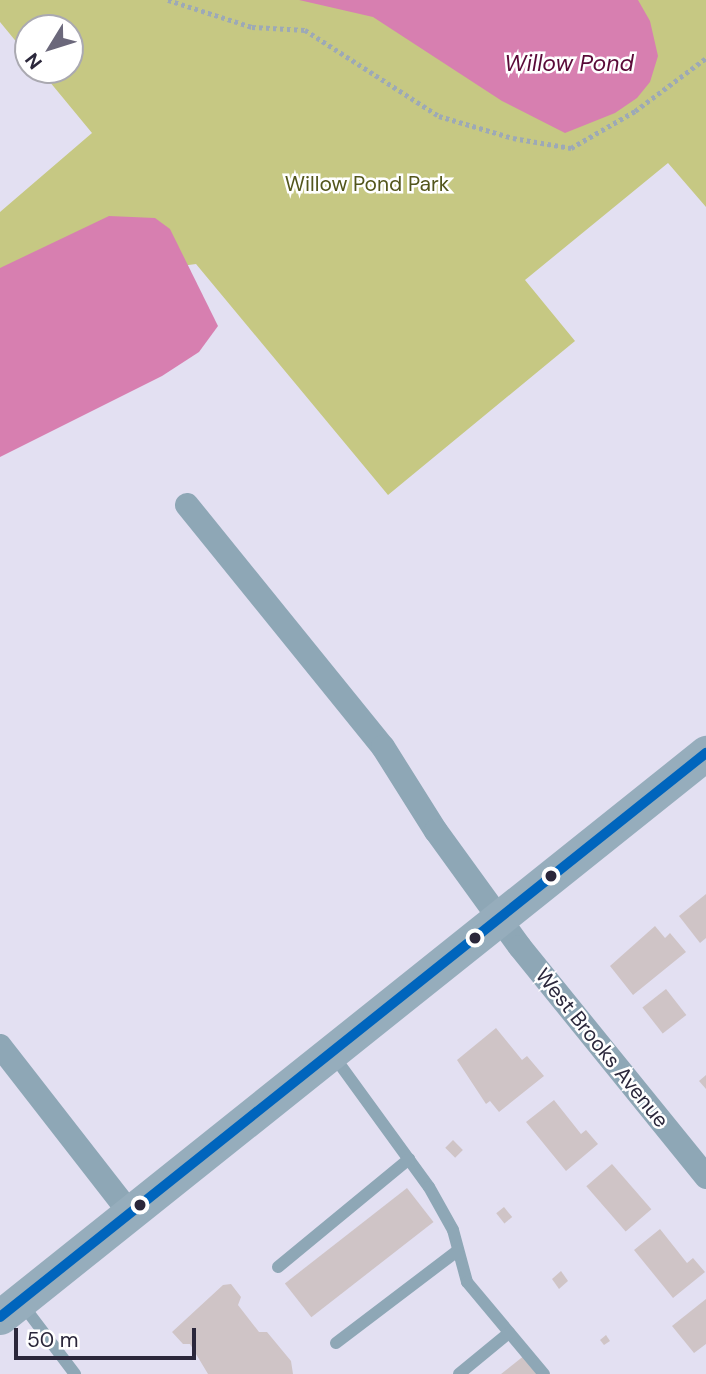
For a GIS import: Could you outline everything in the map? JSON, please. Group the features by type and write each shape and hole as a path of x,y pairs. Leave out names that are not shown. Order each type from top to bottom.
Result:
{"street":[{"name":"West Brooks Avenue","path":"187,505 383,747 498,918 706,1177"},
{"path":"10,1309 706,753"},
{"path":"0,1046 130,1213"}],"lane":[{"path":"330,1052 409,1159 453,1230 467,1282 544,1374"},
{"path":"278,1266 409,1159"},
{"path":"337,1343 457,1251"},
{"path":"10,1309 75,1374"},
{"path":"459,1374 509,1332"}],"path":[{"path":"169,0 252,27 305,30 439,116 513,138 570,148 635,111 706,58"}],"green space":[{"name":"Willow Pond Park","path":"0,0 706,0 706,207 668,163 525,280 575,341 388,495 196,264 129,273 0,368 0,212 92,133 52,84 84,84 84,14 14,14 14,39 0,22"}],"water":[{"name":"Willow Pond","path":"299,0 638,0 650,21 658,56 650,82 637,98 615,113 565,133 502,101 373,17"},
{"path":"109,216 155,218 170,229 218,326 199,352 162,376 0,457 0,268"}],"building":[{"path":"706,894 706,938 700,943 679,916"},
{"path":"655,926 665,938 670,933 686,952 633,995 610,966"},
{"path":"666,989 686,1015 663,1033 642,1007"},
{"path":"496,1028 522,1060 527,1056 544,1076 499,1112 490,1101 486,1104 457,1060"},
{"path":"706,1075 706,1089 699,1081"},
{"path":"554,1100 581,1134 586,1130 598,1144 566,1171 526,1122"},
{"path":"453,1140 463,1150 455,1158 445,1148"},
{"path":"612,1164 651,1209 626,1232 586,1186"},
{"path":"407,1188 433,1222 311,1317 285,1283"},
{"path":"504,1207 512,1217 504,1223 496,1213"},
{"path":"660,1229 687,1263 693,1258 705,1272 673,1298 634,1250"},
{"path":"561,1271 568,1281 559,1289 552,1279"},
{"path":"231,1284 241,1297 238,1305 259,1332 267,1332 291,1361 293,1374 208,1374 190,1344 183,1344 172,1332 223,1285"},
{"path":"706,1299 706,1344 694,1353 672,1326"},
{"path":"606,1335 610,1341 604,1345 600,1340"},
{"path":"525,1355 540,1374 501,1374"}],"transit line":[{"path":"0,1317 706,753"}]}
